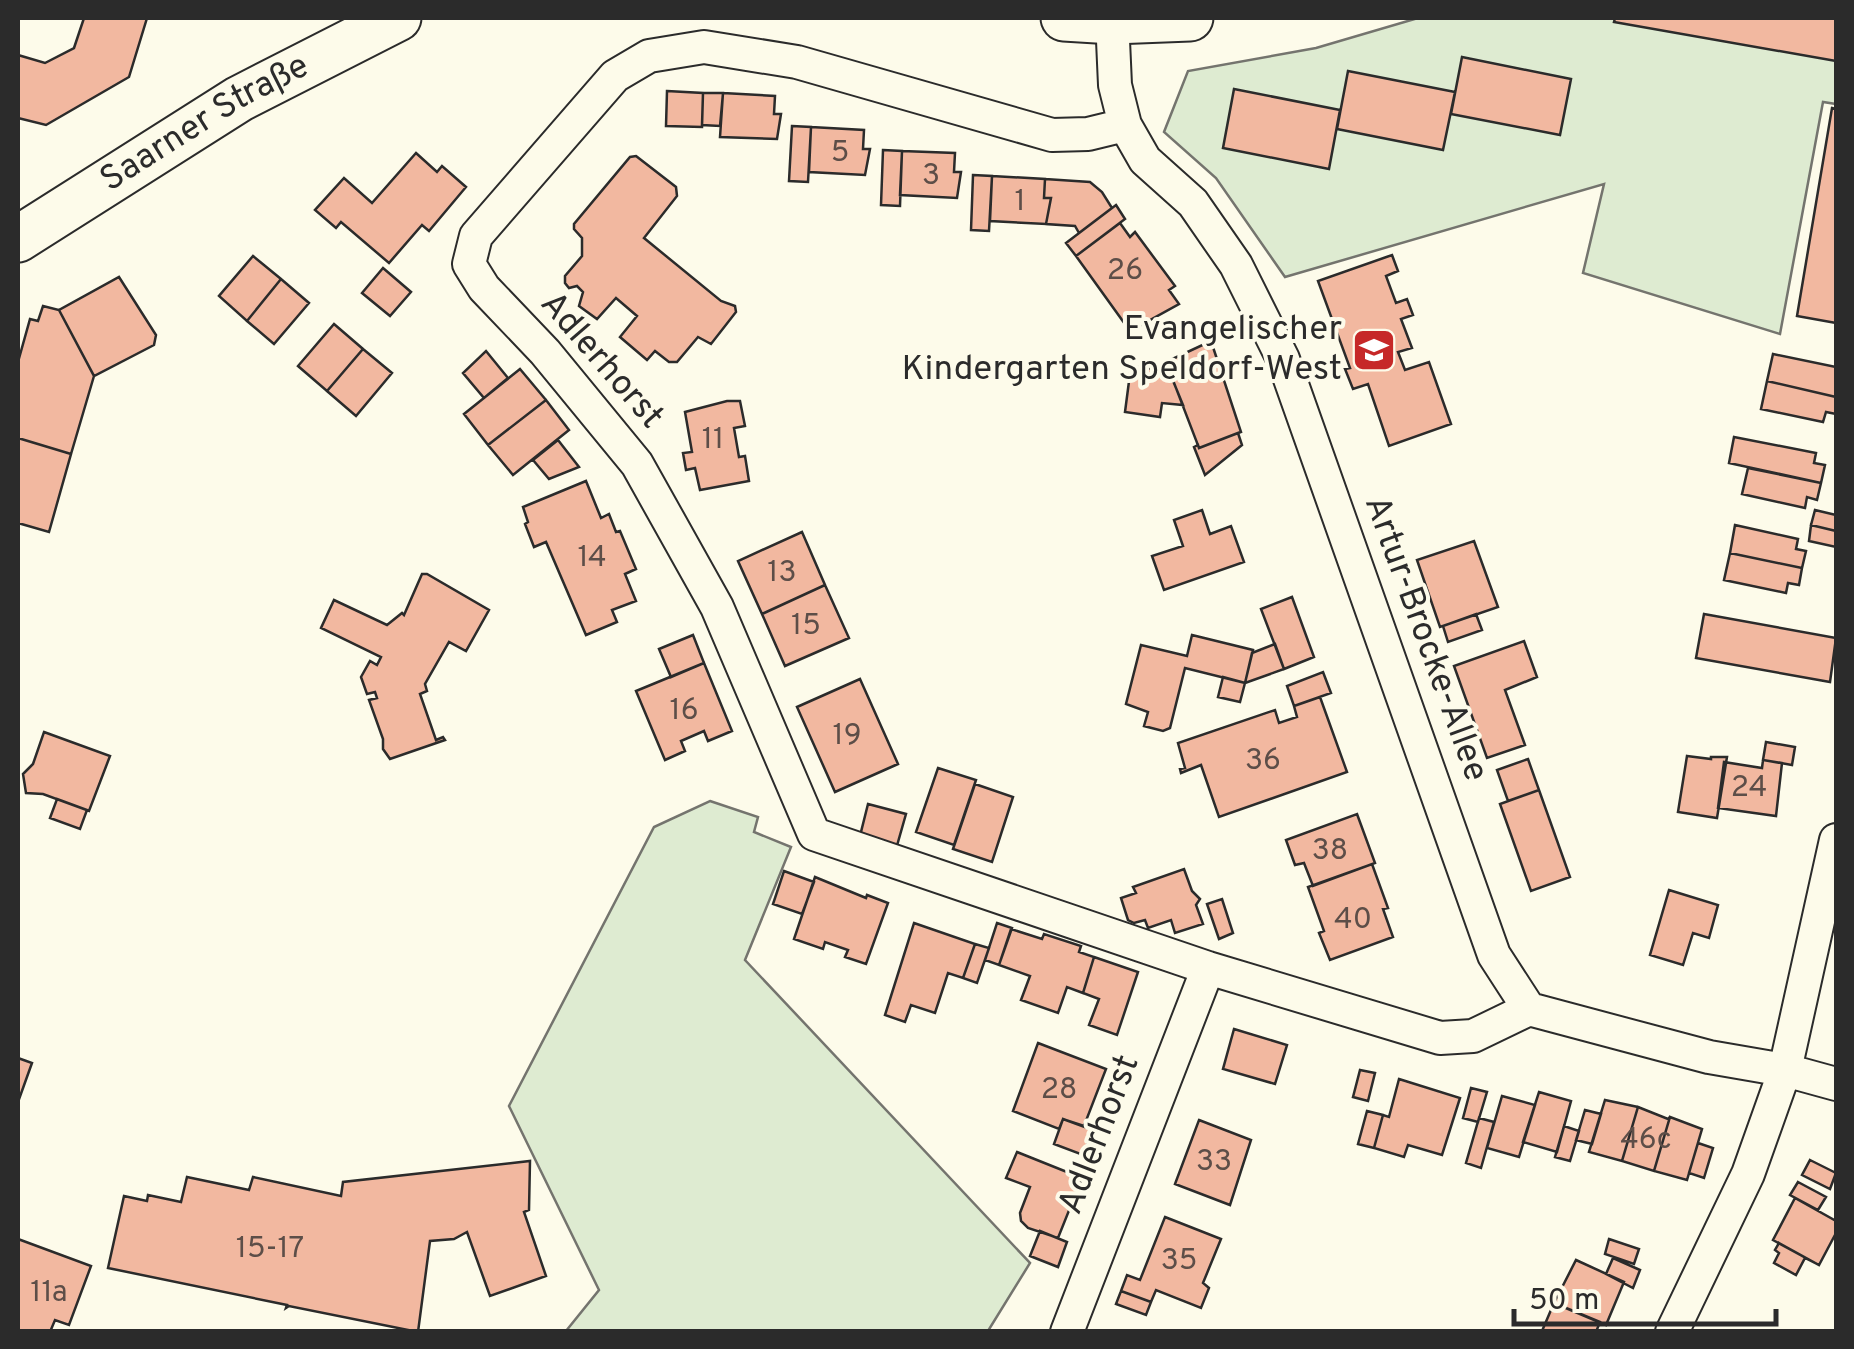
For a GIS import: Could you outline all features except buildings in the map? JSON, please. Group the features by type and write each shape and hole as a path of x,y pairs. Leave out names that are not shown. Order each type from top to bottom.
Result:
{"main road":[{"name":"Saarner Straße","path":"18,238 239,99 398,18"},
{"path":"1064,18 1190,18"}],"street":[{"name":"Artur-Brocke-Allee","path":"1112,19 1115,85 1124,125 1145,160 1193,203 1236,265 1283,359 1494,955 1529,1009"},
{"name":"Adlerhorst","path":"1124,125 1088,134 1052,135 797,62 704,46 649,56 615,76 476,236 469,264 484,288 545,352 637,464 717,607 814,834 1208,968 1440,1038 1474,1036 1529,1009"},
{"path":"1672,1331 1748,1174 1785,1070 1836,840"},
{"name":"Adlerhorst","path":"1067,1332 1208,968"},
{"path":"1529,1009 1709,1057 1785,1070 1836,1084"}],"green space":[{"path":"1418,18 1836,18 1836,104 1823,102 1780,334 1583,273 1604,184 1285,277 1216,178 1164,132 1188,71 1316,48"},
{"path":"710,801 758,817 754,832 791,847 745,960 1030,1263 988,1331 566,1331 599,1290 509,1106 654,827"}],"place":[{"name":"Evangelischer Kindergarten Speldorf-West","path":"1374,350"}]}
